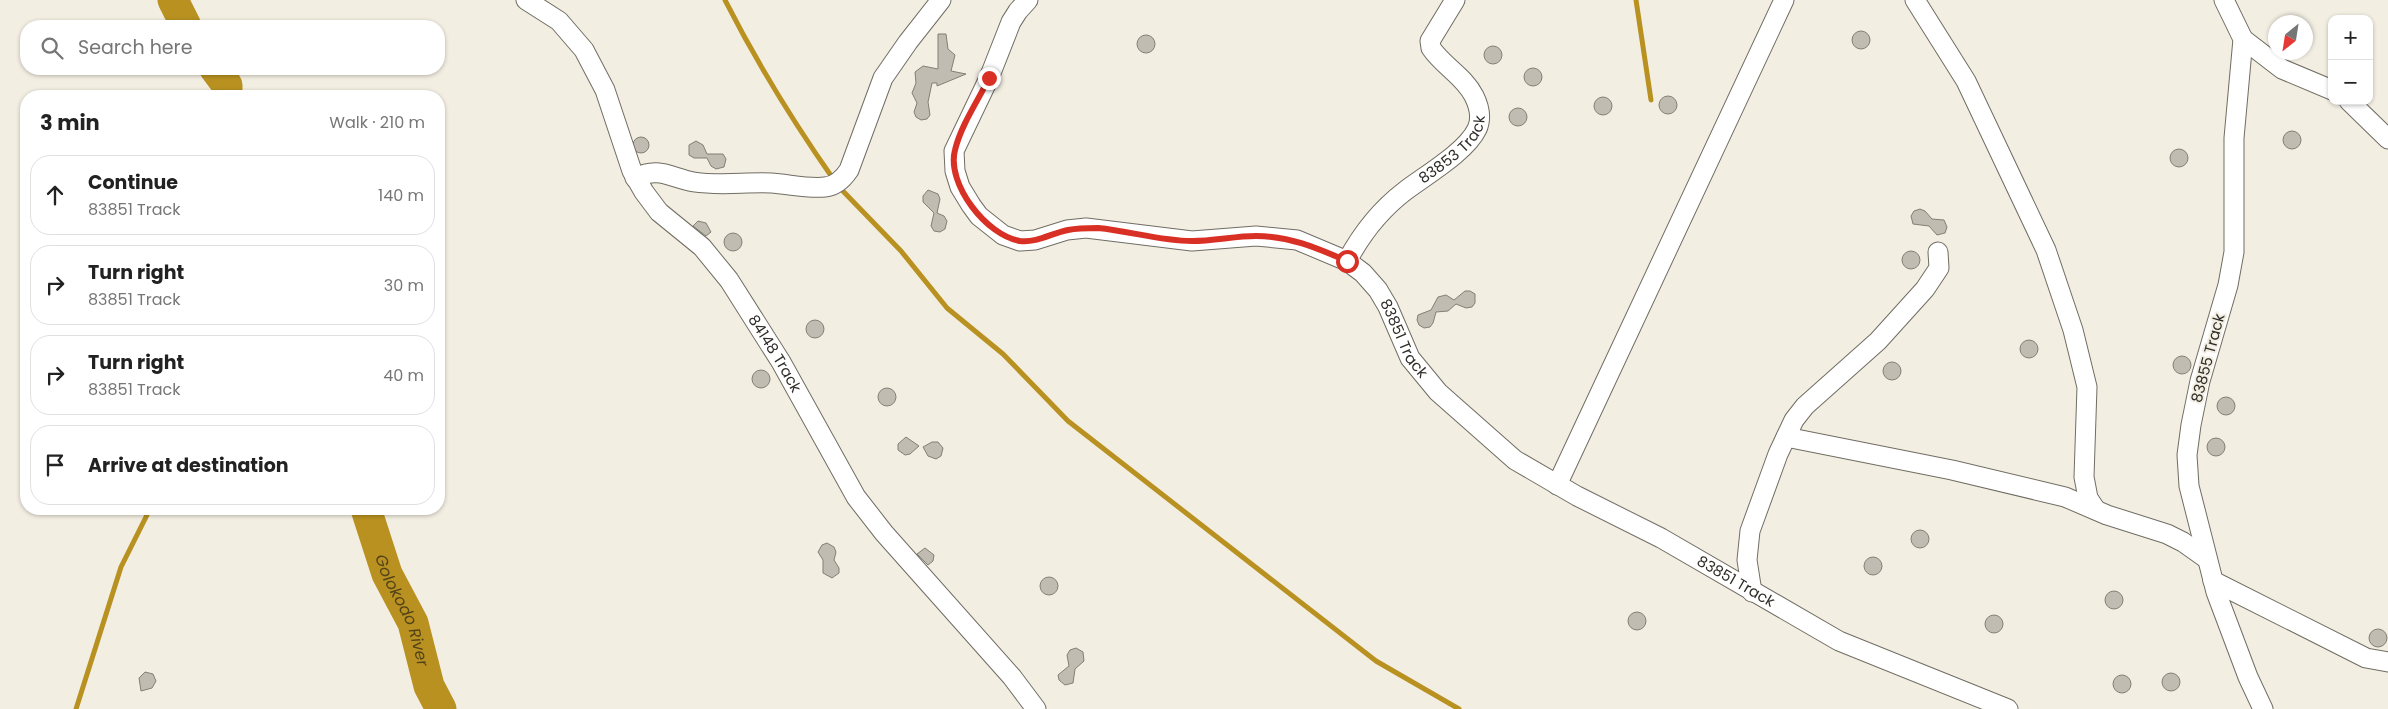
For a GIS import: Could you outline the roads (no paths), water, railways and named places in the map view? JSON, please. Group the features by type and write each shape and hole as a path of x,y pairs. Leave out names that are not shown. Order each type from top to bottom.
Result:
{"street":[{"name":"84148 Track","path":"526,0 559,21 571,32 595,68 635,178 659,212 702,247 729,280 781,362 856,497 884,533 1012,677 1036,709"},
{"path":"635,178 646,172 657,172 693,182 723,184 769,183 825,187 836,184 844,179 849,170 883,78 941,0"},
{"name":"83851 Track","path":"1028,0 1011,22 989,78 954,151 955,171 960,187 971,205 991,226 1003,235 1020,241 1035,240 1067,230 1086,228 1192,241 1256,236 1297,240 1347,261 1363,272 1378,290 1388,307 1410,358 1438,392 1515,460 1557,485 1661,538 1839,642 2008,709"},
{"name":"83853 Track","path":"1347,261 1359,238 1376,218 1403,192 1462,147 1477,129 1480,111 1474,96 1468,86 1431,48 1430,41 1455,0"},
{"path":"1557,485 1784,0"},
{"path":"1915,0 1966,81 2046,250 2073,330 2088,387 2084,477 2088,498 2096,510"},
{"path":"2224,0 2243,39 2282,69 2328,88"},
{"name":"83855 Track","path":"2243,39 2235,122 2234,252 2228,285 2200,381 2190,425 2187,455 2189,486 2213,581 2242,662 2262,709"},
{"path":"2352,105 2388,139"},
{"path":"1752,592 1747,560 1750,531 1786,437 1806,406 1878,341 1925,289 1939,268 1938,252"},
{"path":"1786,437 2006,482 2065,497 2096,510 2167,534 2207,559"},
{"path":"2213,581 2366,658 2388,662"}],"waterway":[{"name":"Golokodo River","path":"173,0 183,20"},
{"path":"725,0 776,92 834,180"},
{"path":"1636,0 1651,100"},
{"name":"Golokodo River","path":"220,75 227,85 227,90"},
{"path":"839,187 901,251 947,308 1003,354 1068,421 1376,661 1459,709"},
{"path":"76,709 121,567 147,515"},
{"name":"Golokodo River","path":"368,515 387,574 413,623 429,686 441,709"}]}
